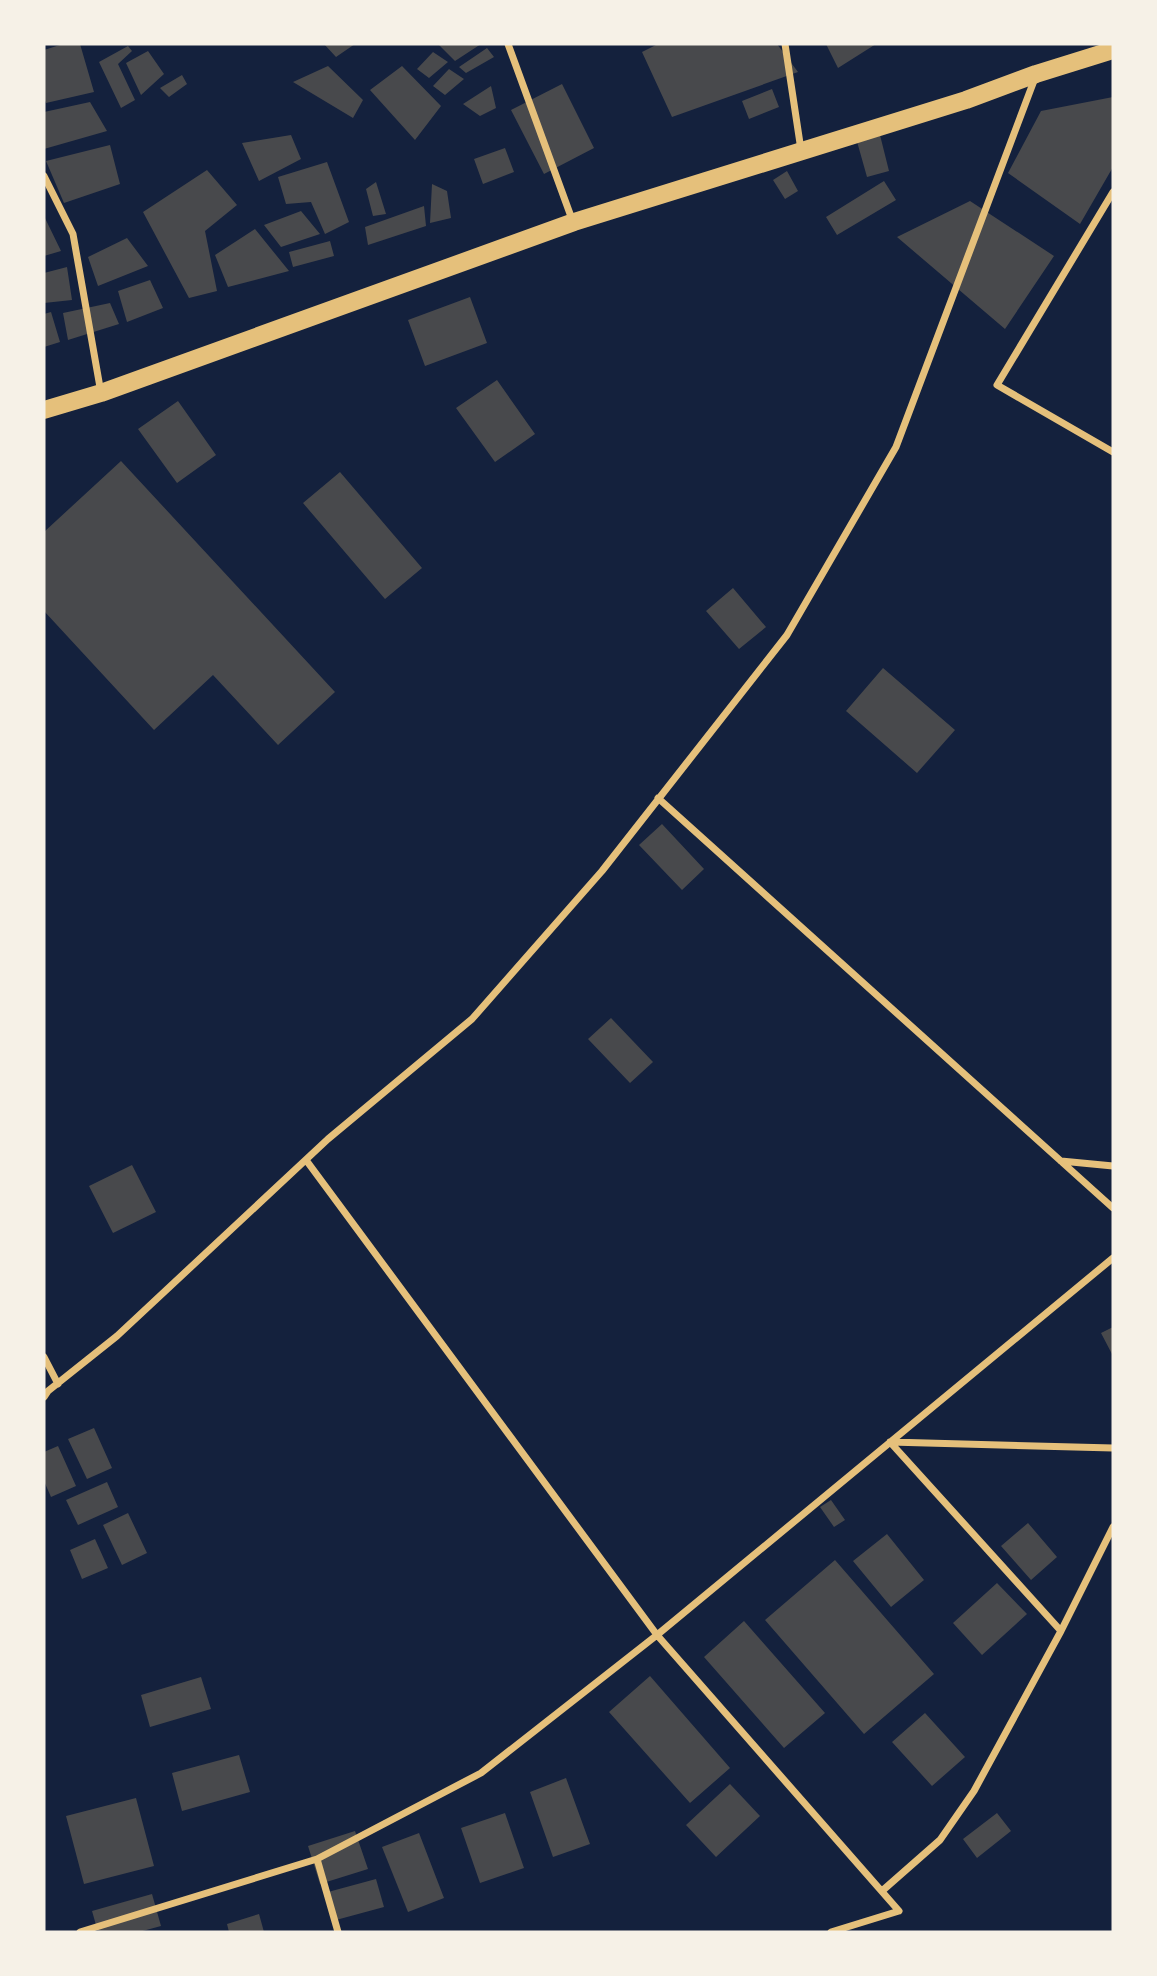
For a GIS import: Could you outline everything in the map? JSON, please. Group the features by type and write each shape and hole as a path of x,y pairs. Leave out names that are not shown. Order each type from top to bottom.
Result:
{"main road":[{"path":"44,410 101,393 574,222 966,100 1113,50"}],"street":[{"path":"508,44 574,222"},
{"path":"785,44 802,151"},
{"path":"44,1397 117,1336 306,1160 472,1019 602,871 787,635 895,447 1036,74"},
{"path":"44,176 73,234 101,393"},
{"path":"1113,192 998,385 1113,452"},
{"path":"659,799 1113,1208"},
{"path":"306,1160 657,1635 900,1911 851,1929 831,1932"},
{"path":"1060,1161 1113,1166"},
{"path":"80,1932 317,1859 481,1773 657,1635 1113,1258"},
{"path":"44,1357 58,1384"},
{"path":"890,1442 1113,1448"},
{"path":"890,1442 1060,1631"},
{"path":"882,1891 940,1840 974,1791 1113,1527"},
{"path":"317,1859 338,1932"}],"building":[{"path":"63,44 80,44 94,92 46,103 44,50"},
{"path":"324,44 355,44 336,57"},
{"path":"438,44 481,44 455,61"},
{"path":"658,44 777,44 798,72 672,117 642,52"},
{"path":"826,44 876,44 838,68"},
{"path":"128,46 132,51 118,64 135,100 121,108 99,62"},
{"path":"487,48 494,57 466,73 459,67"},
{"path":"148,51 164,74 141,95 126,63"},
{"path":"433,52 448,62 429,78 417,69"},
{"path":"328,66 363,100 353,118 293,82"},
{"path":"402,66 441,106 415,140 370,90"},
{"path":"449,69 464,79 445,95 433,86"},
{"path":"182,75 187,84 169,97 160,88"},
{"path":"562,84 594,148 544,174 511,110"},
{"path":"491,86 496,108 480,116 463,104"},
{"path":"772,89 779,107 749,119 742,101"},
{"path":"1113,97 1113,167 1080,224 1008,173 1041,111"},
{"path":"90,102 107,131 44,149 44,112"},
{"path":"879,131 889,171 867,177 856,138"},
{"path":"291,135 301,159 259,181 242,143"},
{"path":"110,145 120,184 64,203 46,161"},
{"path":"505,148 514,172 483,184 474,159"},
{"path":"327,162 349,222 325,234 311,202 286,204 278,177"},
{"path":"207,170 237,205 205,231 217,291 189,298 143,212"},
{"path":"787,171 798,191 785,199 773,180"},
{"path":"884,181 896,200 837,235 826,217"},
{"path":"376,182 386,214 373,216 366,189"},
{"path":"432,184 447,191 451,218 430,223"},
{"path":"970,201 1054,256 1005,329 897,237"},
{"path":"424,206 426,226 368,245 365,227"},
{"path":"301,211 320,234 281,247 264,225"},
{"path":"44,216 61,251 44,256"},
{"path":"255,229 289,271 228,287 215,255"},
{"path":"127,238 148,266 98,286 88,257"},
{"path":"330,241 334,256 293,267 289,252"},
{"path":"67,267 72,300 44,303 44,273"},
{"path":"150,280 163,308 127,322 118,291"},
{"path":"470,297 487,343 425,366 408,320"},
{"path":"110,303 119,324 68,340 63,313"},
{"path":"51,312 60,342 44,347 44,314"},
{"path":"497,380 535,434 495,462 456,408"},
{"path":"178,401 216,455 177,483 138,429"},
{"path":"121,461 335,692 278,745 213,675 154,730 44,611 44,532"},
{"path":"340,472 422,568 385,599 303,503"},
{"path":"733,588 766,627 739,649 706,611"},
{"path":"883,668 955,730 917,773 846,711"},
{"path":"662,824 704,869 682,890 639,845"},
{"path":"611,1018 653,1062 630,1083 588,1039"},
{"path":"132,1165 156,1212 113,1233 89,1186"},
{"path":"1113,1327 1113,1356 1101,1333"},
{"path":"94,1428 112,1468 87,1479 68,1439"},
{"path":"58,1446 76,1486 51,1497 44,1481 44,1452"},
{"path":"107,1482 118,1507 78,1525 66,1500"},
{"path":"831,1500 845,1520 834,1527 820,1507"},
{"path":"128,1513 147,1553 122,1565 103,1525"},
{"path":"1028,1523 1057,1557 1031,1580 1001,1546"},
{"path":"887,1534 924,1580 891,1607 853,1561"},
{"path":"95,1539 108,1568 82,1579 70,1550"},
{"path":"835,1560 934,1674 864,1734 765,1620"},
{"path":"997,1583 1027,1614 982,1655 953,1623"},
{"path":"744,1621 825,1713 784,1748 704,1657"},
{"path":"650,1676 730,1768 690,1803 609,1712"},
{"path":"201,1677 211,1709 150,1727 141,1695"},
{"path":"925,1713 965,1757 932,1786 892,1742"},
{"path":"239,1755 250,1792 182,1811 172,1773"},
{"path":"566,1778 590,1844 553,1857 530,1792"},
{"path":"730,1784 760,1816 716,1857 686,1825"},
{"path":"136,1798 154,1866 84,1884 66,1816"},
{"path":"505,1813 524,1868 480,1883 461,1828"},
{"path":"997,1813 1011,1831 977,1858 963,1839"},
{"path":"355,1831 368,1869 320,1884 308,1846"},
{"path":"419,1833 444,1898 408,1912 382,1847"},
{"path":"376,1879 384,1907 336,1920 328,1892"},
{"path":"152,1894 161,1926 139,1932 98,1932 92,1911"},
{"path":"259,1914 264,1932 229,1932 227,1924"}]}
